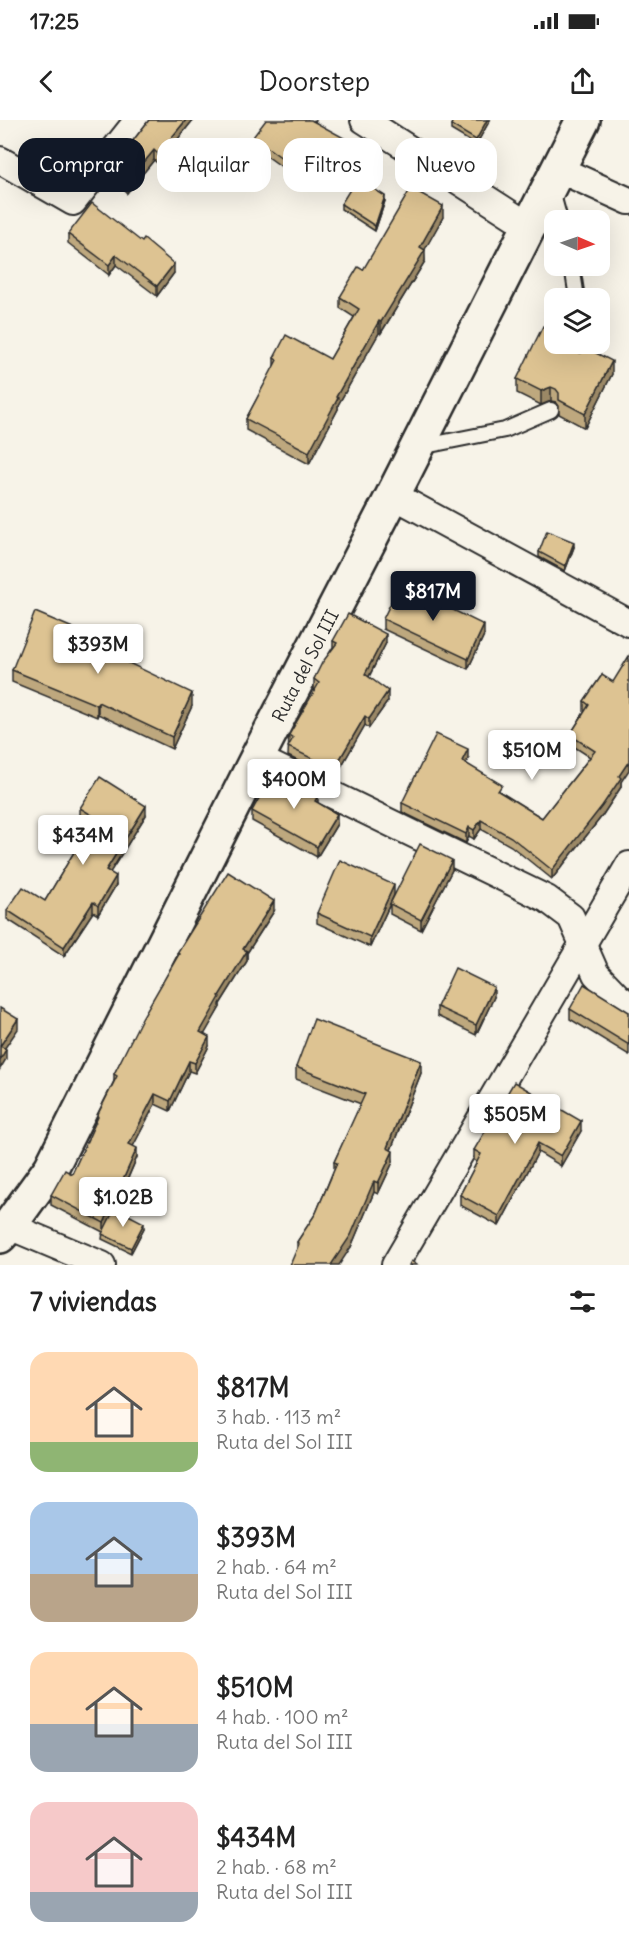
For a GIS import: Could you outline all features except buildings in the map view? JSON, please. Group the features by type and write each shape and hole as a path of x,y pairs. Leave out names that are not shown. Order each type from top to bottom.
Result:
{"highway":[{"name":"Ruta del Sol III","path":"548,210 554,177 583,120"},
{"name":"Ruta del Sol III","path":"5,1231 51,1168 257,758 418,447 544,225"}],"street":[{"path":"0,160 73,202 138,120"},
{"path":"364,120 544,222"},
{"path":"554,177 629,201"},
{"path":"393,495 629,623"},
{"path":"257,758 547,899 571,917 596,974 618,998 629,1005"},
{"path":"395,1265 629,865"},
{"path":"5,1231 102,1265"}],"lane":[{"path":"578,354 578,358"},
{"path":"418,447 506,430 551,410"}]}
